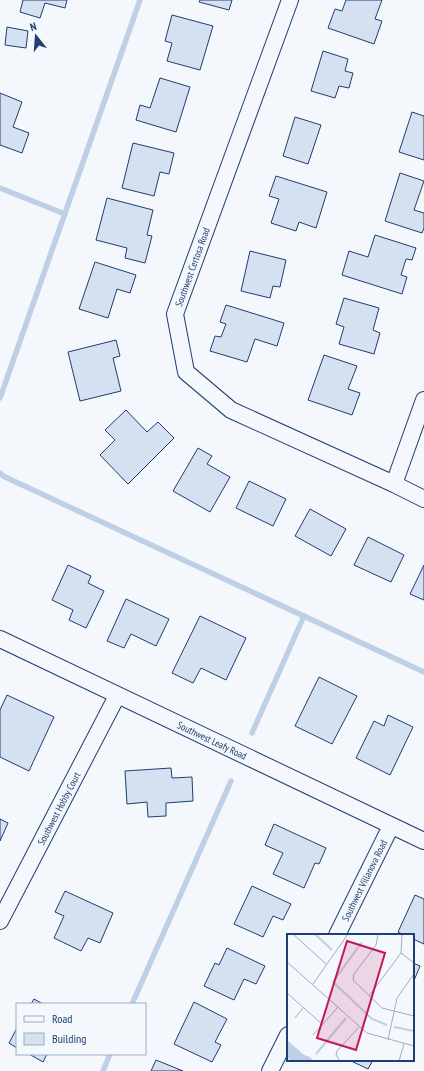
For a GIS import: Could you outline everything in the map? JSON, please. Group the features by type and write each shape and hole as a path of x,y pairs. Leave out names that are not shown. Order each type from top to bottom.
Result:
{"street":[{"name":"Southwest Certosa Road","path":"290,0 176,314 186,372 231,410 424,499"},
{"path":"394,484 424,400"},
{"name":"Southwest Leafy Road","path":"0,639 424,841"},
{"name":"Southwest Hobby Court","path":"1,916 117,696"},
{"name":"Southwest Villanova Road","path":"338,934 391,826"},
{"path":"270,1071 287,1037"}],"building":[{"path":"23,0 67,0 65,8 45,3 40,18 20,12"},
{"path":"200,0 232,0 229,10 199,2"},
{"path":"346,0 382,0 375,19 382,21 374,44 328,28 335,9 342,11"},
{"path":"172,15 213,26 200,70 167,61 172,43 165,41"},
{"path":"7,27 28,31 26,48 5,45"},
{"path":"323,51 348,59 345,71 353,73 349,88 339,86 335,98 311,91"},
{"path":"160,78 190,87 176,132 136,120 140,105 150,108"},
{"path":"0,93 22,102 13,127 29,133 22,153 0,145"},
{"path":"412,112 424,116 424,160 399,152"},
{"path":"295,117 321,125 308,164 283,156"},
{"path":"133,143 174,153 169,174 160,172 154,196 122,188"},
{"path":"400,173 424,181 414,210 424,213 424,228 422,233 385,221"},
{"path":"276,176 327,192 316,228 299,222 296,231 271,223 279,199 269,196"},
{"path":"107,198 153,210 147,235 152,236 145,263 125,258 127,248 96,240"},
{"path":"375,235 416,248 412,260 406,259 401,275 407,277 402,294 342,275 349,251 368,257"},
{"path":"250,251 286,260 280,287 273,286 270,298 241,291"},
{"path":"95,262 136,275 130,293 117,289 108,318 79,309"},
{"path":"344,298 379,308 373,330 380,333 374,354 339,344 344,327 336,324"},
{"path":"226,305 284,323 277,346 255,339 247,362 210,351 215,336 221,337 226,324 220,322"},
{"path":"116,340 120,356 113,358 121,391 80,401 68,352"},
{"path":"324,355 357,366 348,389 360,393 352,415 308,400"},
{"path":"126,410 147,432 158,422 174,438 128,484 100,455 115,440 105,430"},
{"path":"198,448 212,456 207,464 230,477 210,512 173,491"},
{"path":"249,481 286,499 273,526 236,508"},
{"path":"310,509 346,529 331,556 295,536"},
{"path":"368,537 404,555 391,582 354,565"},
{"path":"68,565 91,576 88,583 104,591 86,628 69,620 73,610 52,600"},
{"path":"424,565 424,600 410,594"},
{"path":"126,599 169,619 156,646 131,634 124,648 107,641"},
{"path":"200,616 246,638 226,680 201,668 193,683 172,673"},
{"path":"319,677 357,696 332,744 295,726"},
{"path":"7,695 54,717 29,771 0,757 0,710"},
{"path":"388,715 413,727 390,775 356,758 374,721 384,726"},
{"path":"171,768 172,778 192,777 193,801 166,803 166,816 148,817 147,802 127,804 125,771"},
{"path":"0,819 8,823 0,841"},
{"path":"274,824 326,848 319,864 315,863 304,888 273,874 283,853 265,845"},
{"path":"252,886 291,904 283,920 273,916 263,937 234,924"},
{"path":"65,891 113,913 100,943 88,938 81,951 54,938 64,916 55,912"},
{"path":"415,895 424,899 424,944 414,939 414,934 402,934 398,932"},
{"path":"227,948 265,966 256,984 244,979 234,1000 204,986 215,963 219,965"},
{"path":"414,963 420,966 414,981"},
{"path":"34,999 41,1003 32,1003"},
{"path":"194,1002 227,1019 215,1042 221,1045 212,1062 174,1044"},
{"path":"16,1030 16,1047 9,1043"},
{"path":"31,1055 46,1055 43,1062"},
{"path":"156,1060 183,1071 151,1071"},
{"path":"351,1061 372,1061 368,1069"}],"waterway":[{"path":"0,398 140,0"},
{"path":"0,188 65,214"},
{"path":"0,473 3,476 424,672"},
{"path":"252,733 304,616"},
{"path":"132,1003 231,781"},
{"path":"103,1071 110,1055"}]}
